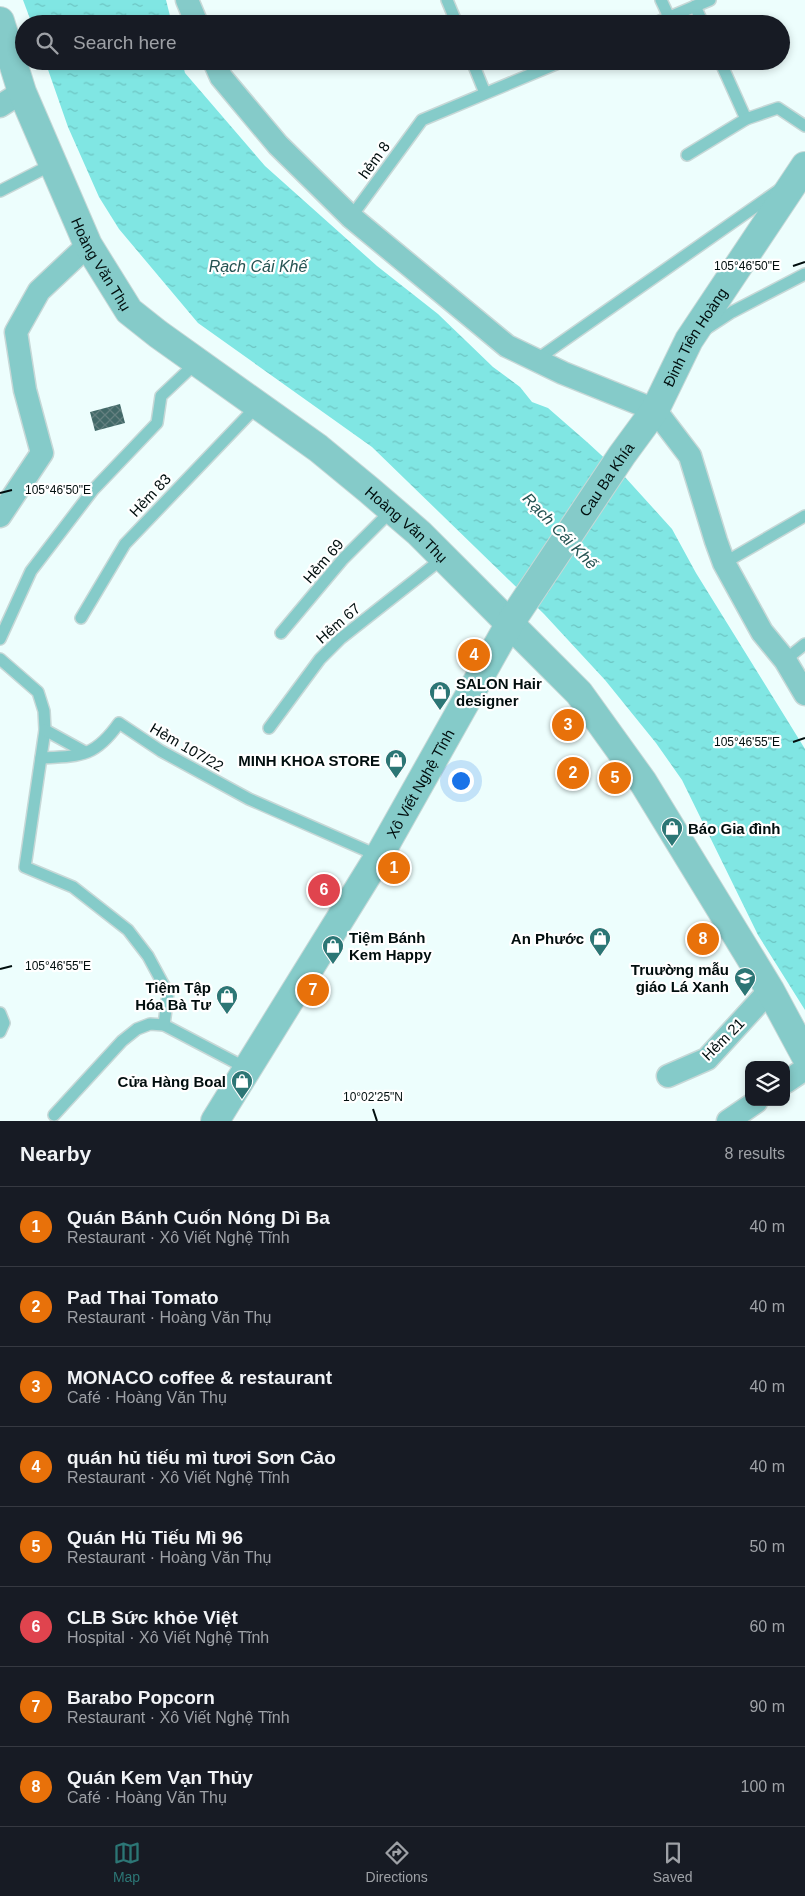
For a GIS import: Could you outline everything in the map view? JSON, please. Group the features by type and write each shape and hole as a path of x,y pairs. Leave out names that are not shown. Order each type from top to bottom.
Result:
{"street":[{"name":"Hoàng Văn Thụ","path":"0,21 11,99 53,164 88,245 130,311 158,334 318,448 418,533 443,558 512,619 579,693 643,782 770,990 805,1055"},
{"path":"218,70 221,77 278,145 350,217 507,346 563,373 654,410 690,456 724,563 762,632 784,660 805,694"},
{"name":"Đinh Tiên Hoàng","path":"654,410 690,340 803,172"},
{"path":"0,516 42,453 25,390 16,332 39,291 88,245"},
{"name":"Cau Ba Khía","path":"512,619 654,410"},
{"name":"Xô Viết Nghệ Tĩnh","path":"215,1121 379,856 512,619"},
{"name":"Hẻm 21","path":"668,1076 707,1059 770,990"},
{"path":"790,1079 805,1069"},
{"path":"728,1121 750,1106"}],"lane":[{"path":"447,0 453,15"},
{"path":"661,0 668,15"},
{"path":"674,15 710,0"},
{"path":"696,6 700,15"},
{"path":"476,70 485,93 541,70"},
{"path":"724,70 746,119"},
{"name":"hẻm 8","path":"350,217 422,120 485,93"},
{"path":"687,155 746,119 778,108 805,126"},
{"path":"0,191 53,164"},
{"path":"536,360 803,172"},
{"path":"690,340 732,312 805,274"},
{"path":"0,639 31,572 93,490 157,422 161,396 197,362"},
{"name":"Hẻm 83","path":"81,618 125,544 258,405"},
{"name":"Hẻm 69","path":"282,633 343,559 392,511"},
{"path":"724,563 805,516"},
{"name":"Hẻm 67","path":"269,728 320,659 340,639 443,558"},
{"path":"784,660 805,644"},
{"path":"0,659 38,692 44,710 45,730 25,867 73,886 128,930 148,956 168,994 164,1025"},
{"name":"Hẻm 107/22","path":"41,758 66,756 90,751 107,739 119,723 161,751 249,799 379,856"},
{"path":"45,730 85,752"},
{"path":"0,1013 4,1024 0,1032"},
{"path":"54,1115 122,1041 137,1029 150,1024 164,1025 248,1069"}],"water":[{"path":"23,0 166,0 170,15 29,15"},
{"name":"Rạch Cái Khế","path":"48,70 184,70 265,166 377,266 438,314 493,367 520,387 532,402 548,408 587,442 624,476 672,529 696,573 805,749 805,1010 758,935 682,780 656,743 605,680 544,614 372,447 198,323 119,229 99,197 68,127"}],"building":[{"path":"120,404 125,423 95,431 90,412"}],"place":[{"name":"quán hủ tiếu mì tươi Sơn Cảo","path":"474,655"},
{"name":"SALON Hair designer","path":"440,711"},
{"name":"MONACO coffee & restaurant","path":"568,725"},
{"name":"Pad Thai Tomato","path":"573,773"},
{"name":"Quán Hủ Tiếu Mì 96","path":"615,778"},
{"name":"MINH KHOA STORE","path":"396,779"},
{"name":"Báo Gia đình","path":"672,847"},
{"name":"Quán Bánh Cuốn Nóng Dì Ba","path":"394,868"},
{"name":"CLB Sức khỏe Việt","path":"324,890"},
{"name":"Quán Kem Vạn Thủy","path":"703,939"},
{"name":"An Phước","path":"600,957"},
{"name":"Tiệm Bánh Kem Happy","path":"333,965"},
{"name":"Barabo Popcorn","path":"313,990"},
{"name":"Truường mẫu giáo Lá Xanh","path":"745,997"},
{"name":"Tiệm Tập Hóa Bà Tư","path":"227,1015"},
{"name":"Cửa Hàng Boal","path":"242,1100"}]}
